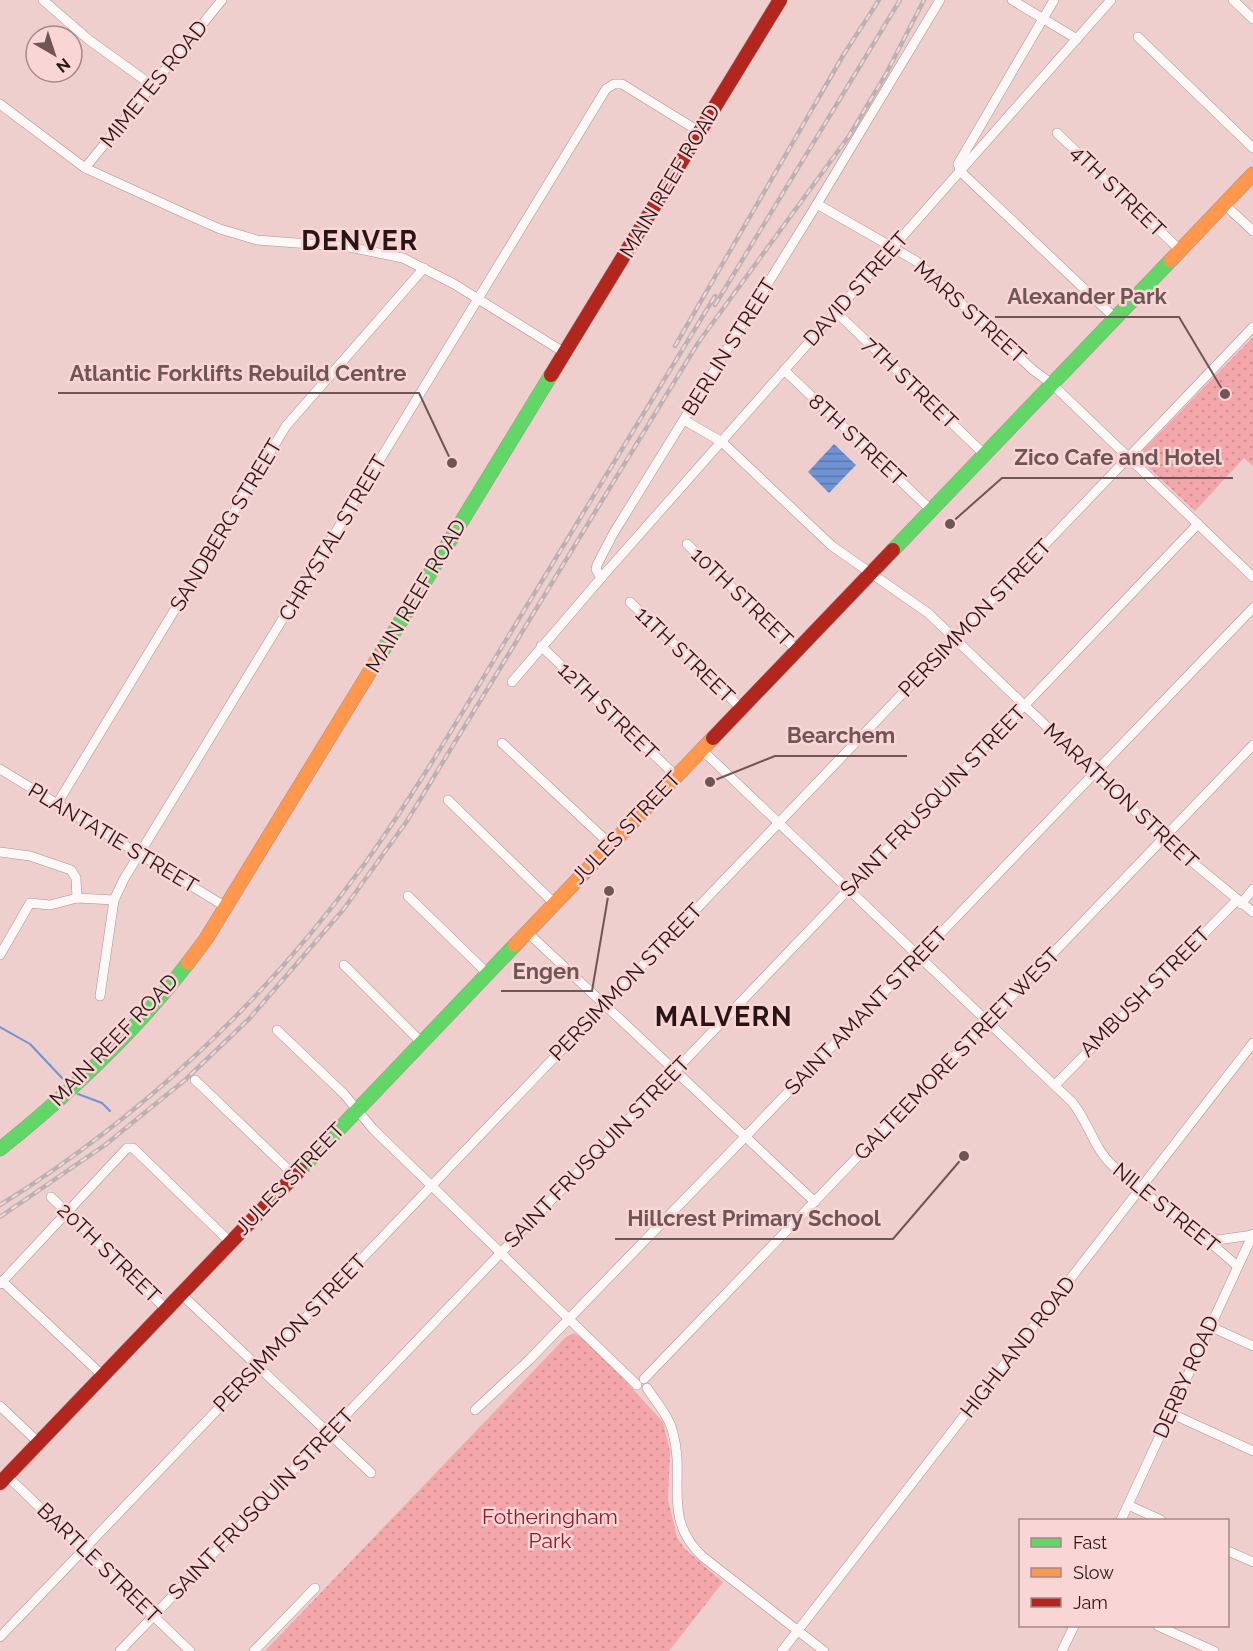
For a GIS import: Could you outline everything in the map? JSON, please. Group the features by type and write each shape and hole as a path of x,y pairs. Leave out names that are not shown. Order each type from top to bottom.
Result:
{"main road":[{"name":"MAIN REEF ROAD","path":"0,1149 56,1102 147,1012 185,967 226,907 780,0"},
{"name":"JULES STREET","path":"4,1480 1253,174"}],"street":[{"path":"43,0 97,46 153,86"},
{"name":"MIMETES ROAD","path":"85,168 222,0"},
{"name":"BERLIN STREET","path":"601,578 596,569 597,564 613,534 940,0"},
{"path":"1012,0 1077,39"},
{"path":"1054,0 958,159 962,172 1115,318"},
{"name":"DAVID STREET","path":"601,578 962,172 1111,0"},
{"path":"1233,0 1253,19"},
{"path":"1138,38 1253,148"},
{"name":"CHRYSTAL STREET","path":"100,996 114,900 138,854 604,93 614,84 622,84 700,132"},
{"path":"0,104 85,168 243,237 278,243 349,247 392,255 424,268 479,299 565,353"},
{"path":"975,131 989,139"},
{"name":"4TH STREET","path":"1057,133 1180,250"},
{"name":"MARS STREET","path":"817,204 916,261 1129,456 1253,577"},
{"path":"1224,204 1253,231"},
{"name":"SANDBERG STREET","path":"57,804 286,426 424,268"},
{"name":"7TH STREET","path":"836,312 984,454"},
{"name":"PERSIMMON STREET","path":"0,1637 1253,327"},
{"name":"8TH STREET","path":"784,370 931,510"},
{"name":"MARATHON STREET","path":"684,420 722,442 832,546 919,606 1163,838 1253,912"},
{"name":"SAINT FRUSQUIN STREET","path":"120,1651 1198,524"},
{"name":"10TH STREET","path":"687,544 797,650"},
{"path":"512,682 601,578"},
{"name":"11TH STREET","path":"630,602 741,708"},
{"name":"SAINT AMANT STREET","path":"475,1410 570,1318 746,1137 1253,608"},
{"name":"12TH STREET","path":"541,646 676,776"},
{"path":"502,743 610,844"},
{"name":"GALTEEMORE STREET WEST","path":"643,1384 814,1202 1253,745"},
{"name":"NILE STREET","path":"701,749 1055,1085 1083,1115 1107,1159 1210,1241 1237,1266"},
{"name":"PLANTATIE STREET","path":"0,769 226,907"},
{"path":"448,800 554,903"},
{"path":"0,852 30,856 71,870 76,878 76,898"},
{"name":"AMBUSH STREET","path":"1055,1085 1095,1041 1253,889"},
{"path":"408,896 487,973"},
{"path":"0,955 30,903 50,905 76,898 114,900"},
{"path":"527,932 814,1202"},
{"path":"344,965 421,1042"},
{"path":"277,1030 344,1094 356,1110 431,1185 628,1373 643,1384 668,1418 674,1434 676,1503 686,1537 703,1557 824,1651"},
{"name":"HIGHLAND ROAD","path":"782,1651 1253,1043"},
{"path":"195,1080 294,1176"},
{"path":"103,1376 1,1282 66,1212 127,1148 133,1148 230,1242"},
{"name":"20TH STREET","path":"51,1197 166,1309"},
{"path":"1210,1241 1253,1235"},
{"name":"DERBY ROAD","path":"1122,1519 1209,1326 1253,1235"},
{"path":"181,1294 371,1473"},
{"path":"1209,1326 1253,1346"},
{"path":"0,1406 39,1443"},
{"path":"1170,1413 1253,1451"},
{"name":"BARTLE STREET","path":"4,1480 84,1549 190,1651"},
{"path":"1128,1505 1157,1519"},
{"path":"1229,1552 1253,1562"},
{"path":"254,1651 315,1588"},
{"path":"1062,1651 1074,1627"},
{"path":"1160,1627 1214,1651"}],"green space":[{"path":"1253,337 1253,466 1244,458 1195,511 1147,466 1141,452"},
{"name":"Fotheringham Park","path":"574,1333 592,1345 663,1422 670,1452 668,1500 677,1537 685,1549 723,1582 669,1651 265,1651 566,1337"}],"water":[{"path":"834,444 856,465 829,493 808,472"}],"waterway":[{"path":"0,1027 30,1044 63,1079"},
{"path":"78,1094 102,1103 110,1111"}],"railway":[{"path":"675,346 844,54 879,0"},
{"path":"715,305 900,0"},
{"path":"0,1217 105,1145 185,1080 249,1019 343,910 407,821 698,343 849,136 886,74 924,0"},
{"path":"0,1205 103,1134 151,1095 243,1009 325,916 363,866 423,776 715,296"}],"traffic: fast":[{"path":"893,550 1171,260"},
{"path":"380,655 551,375"},
{"path":"300,1170 515,945"},
{"path":"0,1149 100,1062 146,1014 188,963"}],"traffic: slow":[{"path":"1171,260 1253,174"},
{"path":"188,963 206,939 380,655"},
{"path":"515,945 713,738"}],"traffic: jam":[{"path":"551,375 780,0"},
{"path":"713,738 893,550"},
{"path":"0,1483 300,1170"}],"place":[{"name":"Alexander Park","path":"1225,394"},
{"name":"Atlantic Forklifts Rebuild Centre","path":"452,463"},
{"name":"Zico Cafe and Hotel","path":"950,524"},
{"name":"Bearchem","path":"710,782"},
{"name":"Engen","path":"609,891"},
{"name":"Hillcrest Primary School","path":"964,1156"}],"district":[{"name":"DENVER","path":"360,241"},
{"name":"MALVERN","path":"724,1017"}]}
